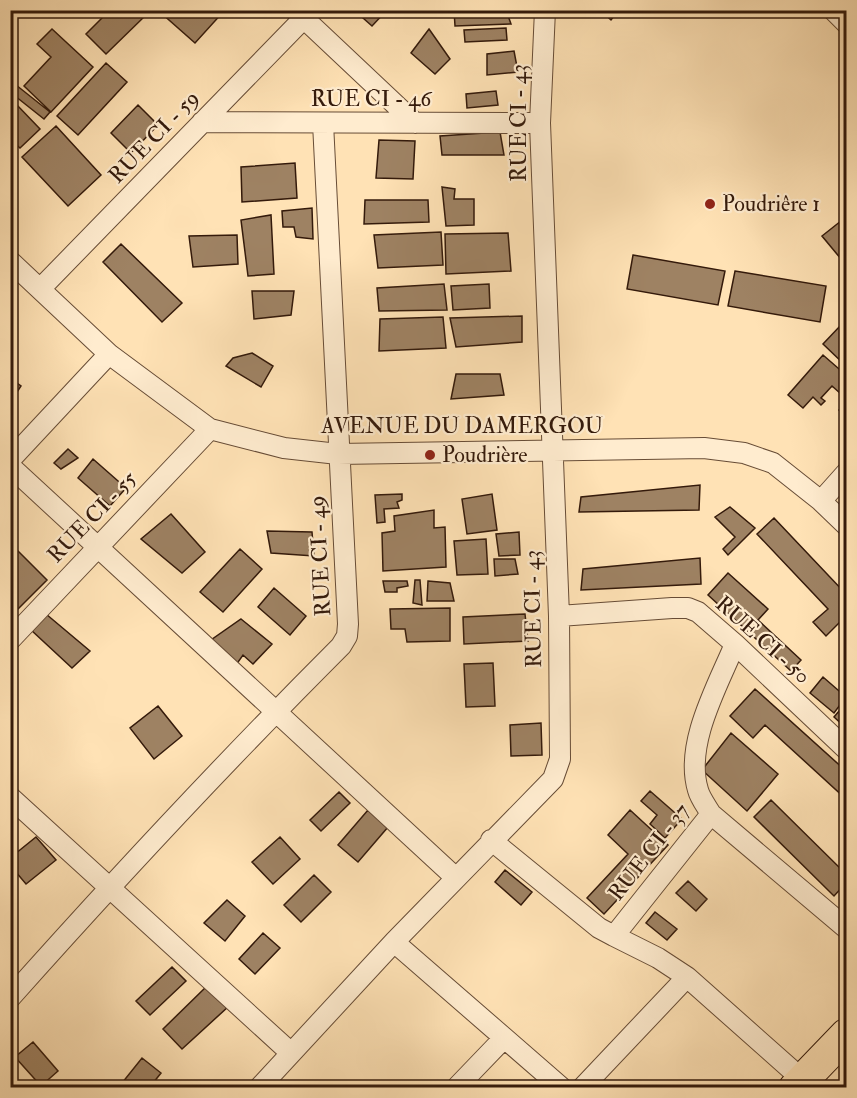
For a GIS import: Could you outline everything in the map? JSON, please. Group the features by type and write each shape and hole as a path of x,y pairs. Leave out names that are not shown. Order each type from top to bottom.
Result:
{"main road":[{"path":"799,1084 842,1048"}],"street":[{"name":"RUE CI - 43","path":"259,1088 491,840 553,779 560,759 559,616 540,123 544,10"},
{"path":"833,10 846,23"},
{"path":"299,15 415,123"},
{"name":"RUE CI - 59","path":"40,289 202,122 299,15"},
{"name":"RUE CI - 46","path":"202,122 540,123"},
{"name":"RUE CI - 49","path":"10,998 110,887 276,711 341,646 347,636 323,123"},
{"name":"AVENUE DU DAMERGOU","path":"10,261 110,354 210,429 284,448 338,454 704,448 744,453 773,464 821,501 846,525"},
{"path":"10,460 110,354"},
{"name":"RUE CI - 55","path":"10,640 210,429"},
{"path":"10,466 456,878"},
{"path":"821,501 846,473"},
{"name":"RUE CI - 50","path":"559,616 688,609 698,612 846,749"},
{"name":"RUE CI - 37","path":"606,932 711,814 698,791 695,771 698,747 707,706 735,644"},
{"path":"10,797 291,1053"},
{"path":"711,814 846,928"},
{"path":"491,840 606,932 658,958 687,976 799,1084"},
{"path":"394,942 562,1088"},
{"path":"582,1088 687,976"},
{"path":"456,1088 504,1038"}],"building":[{"path":"110,10 143,10 147,14 106,54 86,34"},
{"path":"161,10 224,11 195,43 160,12"},
{"path":"354,10 387,10 372,26"},
{"path":"454,10 506,10 511,24 455,26"},
{"path":"600,10 619,10 611,20"},
{"path":"506,28 507,40 465,42 464,30"},
{"path":"52,29 93,67 51,112 24,86 51,57 37,44"},
{"path":"429,29 450,59 435,74 411,53"},
{"path":"514,51 518,72 487,75 487,54"},
{"path":"106,63 127,82 78,135 57,116"},
{"path":"11,81 50,112 44,119 10,92"},
{"path":"496,91 498,105 467,108 466,94"},
{"path":"16,104 40,129 20,148 10,139 10,109"},
{"path":"138,105 158,125 131,153 111,133"},
{"path":"56,126 101,175 68,206 22,157"},
{"path":"500,132 504,155 442,155 440,136"},
{"path":"379,140 415,141 413,179 376,178"},
{"path":"295,163 297,198 242,202 241,167"},
{"path":"442,187 455,189 454,199 474,199 474,225 446,226"},
{"path":"365,200 428,200 429,222 364,224"},
{"path":"312,208 313,239 296,237 294,227 283,227 282,211"},
{"path":"271,215 274,274 248,276 241,220"},
{"path":"846,217 846,265 822,236"},
{"path":"441,232 443,265 378,268 374,235"},
{"path":"508,233 511,271 446,274 445,234"},
{"path":"237,235 238,264 193,267 189,236"},
{"path":"121,244 182,303 162,322 103,262"},
{"path":"633,255 725,271 718,305 627,289"},
{"path":"735,271 826,286 820,322 728,306"},
{"path":"444,284 447,310 379,311 377,288"},
{"path":"489,284 490,308 453,310 451,286"},
{"path":"252,291 294,291 291,315 254,319"},
{"path":"522,316 522,342 456,347 450,318"},
{"path":"443,317 446,348 379,351 380,319"},
{"path":"840,326 846,332 846,366 823,344"},
{"path":"252,353 273,366 261,387 226,366 233,358"},
{"path":"823,355 846,375 846,388 841,394 832,386 821,398 825,401 821,405 813,397 803,408 788,395"},
{"path":"456,374 500,374 504,395 451,399"},
{"path":"10,378 21,386 10,403"},
{"path":"846,403 846,418 839,410"},
{"path":"68,449 78,458 61,469 54,463"},
{"path":"93,459 126,488 110,506 78,478"},
{"path":"700,485 699,510 579,512 581,497"},
{"path":"402,494 402,500 397,502 399,508 384,509 385,522 377,523 375,495"},
{"path":"492,494 497,530 467,534 462,499"},
{"path":"730,507 755,528 728,555 723,549 735,537 715,517"},
{"path":"434,510 434,528 445,527 446,567 383,571 382,533 395,531 394,516"},
{"path":"171,514 205,552 182,573 141,539"},
{"path":"774,518 846,594 846,616 826,636 813,622 828,609 757,534"},
{"path":"267,531 312,532 314,556 271,553"},
{"path":"519,532 520,555 499,556 496,534"},
{"path":"486,539 488,574 457,575 454,541"},
{"path":"15,548 47,580 17,610 10,603 10,554"},
{"path":"240,549 262,569 223,612 200,592"},
{"path":"700,558 701,584 581,590 583,569"},
{"path":"494,559 515,559 518,574 495,576"},
{"path":"728,573 768,609 758,620 801,660 791,671 708,595"},
{"path":"415,580 420,580 422,605 413,603"},
{"path":"383,581 407,581 408,586 397,588 397,592 385,592"},
{"path":"428,581 450,583 454,601 427,601"},
{"path":"274,588 306,616 290,635 258,607"},
{"path":"450,608 450,641 407,642 405,629 391,629 390,609"},
{"path":"46,614 90,651 72,668 30,629"},
{"path":"525,614 528,641 464,644 463,617"},
{"path":"241,619 272,644 253,664 243,655 236,665 208,642"},
{"path":"493,663 495,706 466,707 464,664"},
{"path":"823,677 846,697 834,713 810,693"},
{"path":"755,689 846,771 846,799 765,725 753,738 730,716"},
{"path":"846,705 846,728 834,717"},
{"path":"158,706 182,736 154,759 130,728"},
{"path":"541,723 542,755 511,756 510,725"},
{"path":"731,733 778,774 747,811 702,770"},
{"path":"650,791 682,819 665,838 650,824 657,815 641,801"},
{"path":"339,792 350,803 321,831 310,820"},
{"path":"771,800 846,874 846,883 834,896 754,817"},
{"path":"368,810 388,827 358,862 338,845"},
{"path":"630,810 668,845 604,914 587,898 628,854 608,835"},
{"path":"36,837 56,860 26,884 10,865 10,858"},
{"path":"280,837 300,859 273,884 252,862"},
{"path":"505,870 532,892 521,905 495,882"},
{"path":"314,875 331,892 301,922 284,905"},
{"path":"688,881 707,899 696,911 676,893"},
{"path":"227,900 245,916 225,941 204,923"},
{"path":"655,912 677,929 667,940 646,923"},
{"path":"263,933 280,948 255,974 239,959"},
{"path":"172,967 186,981 150,1015 136,1001"},
{"path":"208,985 229,1006 182,1049 163,1029"},
{"path":"33,1042 58,1071 41,1086 15,1057"},
{"path":"142,1058 161,1073 149,1088 118,1088"}],"place":[{"name":"Poudriêre 1","path":"710,204"},
{"name":"Poudrière","path":"430,455"}]}
